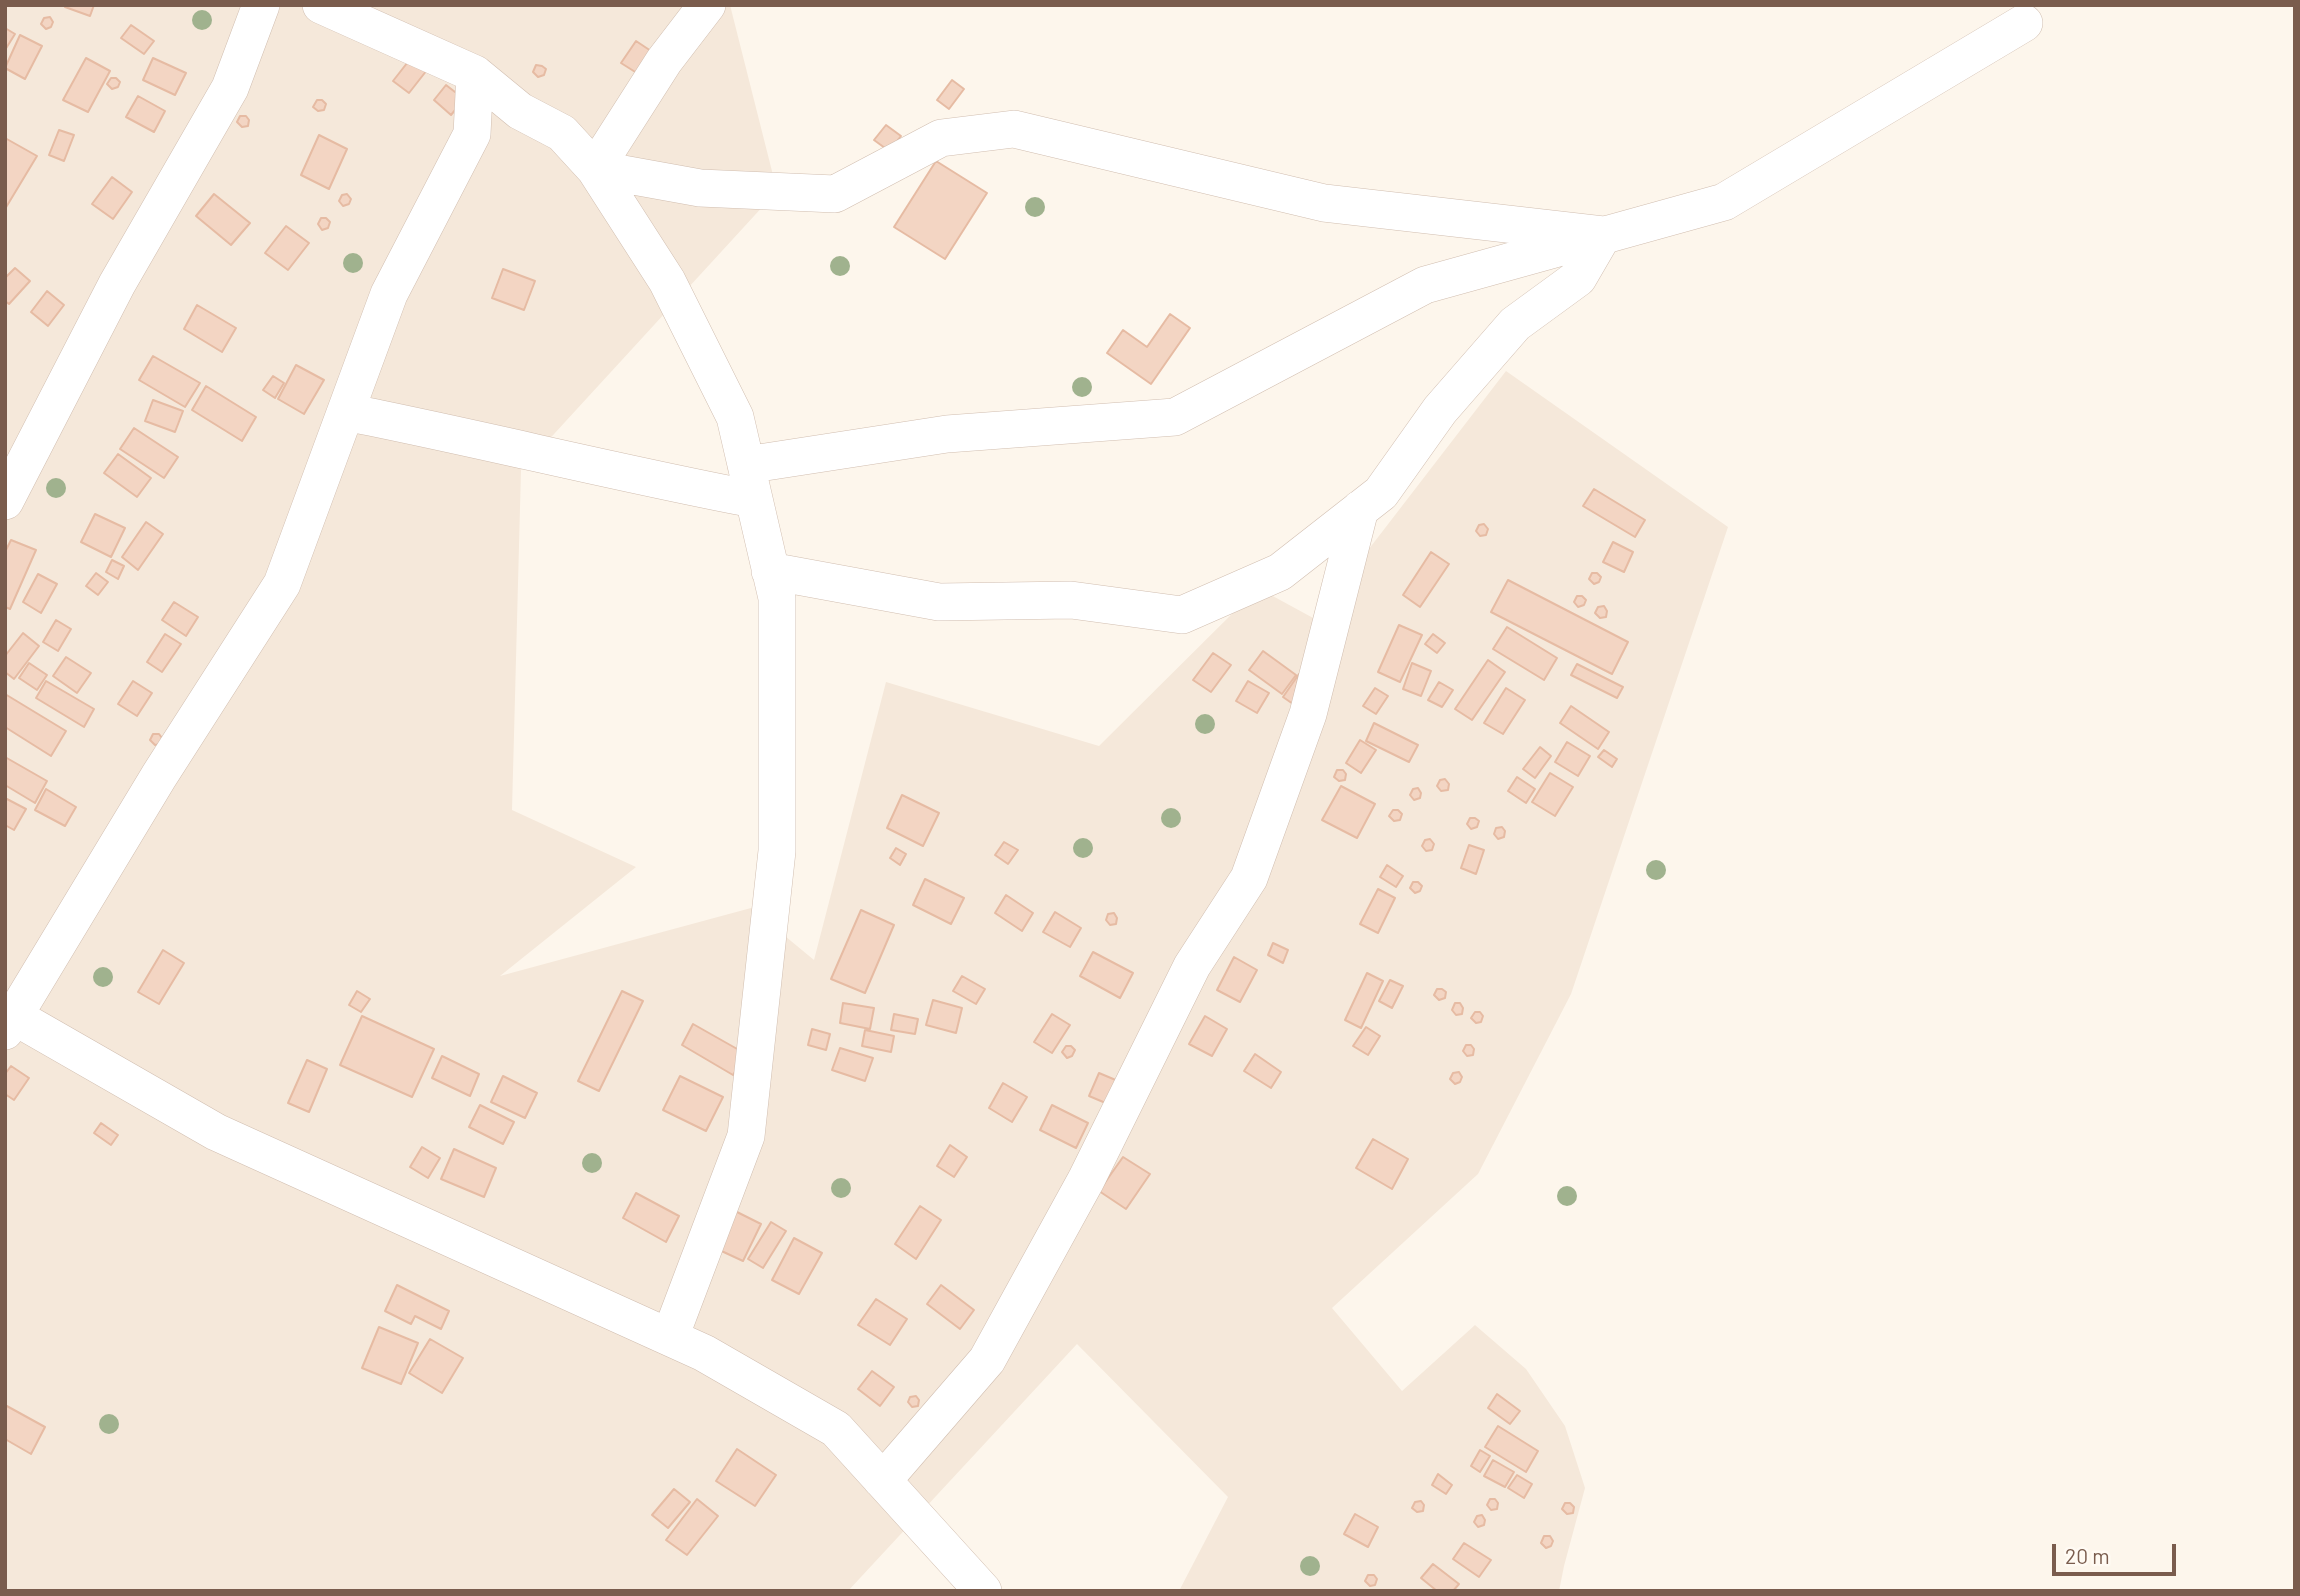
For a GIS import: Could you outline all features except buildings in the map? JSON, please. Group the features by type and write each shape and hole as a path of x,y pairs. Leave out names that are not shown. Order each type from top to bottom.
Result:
{"street":[{"path":"5,501 117,284 230,88 261,5"},
{"path":"321,5 475,74 520,111 562,134 595,169 673,293 735,417 777,598 777,851 746,1136 670,1337"},
{"path":"595,169 664,61 706,5"},
{"path":"346,412 471,437 642,477 750,482 947,434 1175,416 1425,285 1724,202 2024,23"},
{"path":"475,74 472,134 389,294 282,584 8,1019 216,1132 704,1353 836,1429 983,1591"},
{"path":"595,169 699,188 835,194 941,138 1013,129 1324,203 1603,235"},
{"path":"770,571 939,602 1071,600 1182,615 1280,572 1381,492 1440,410 1515,324 1578,278 1603,235"},
{"path":"881,1479 885,1478 987,1360 1086,1180 1192,966 1249,878 1308,714 1360,509"}],"shaded area":[{"path":"5,5 730,5 777,191 521,470 512,810 636,867 500,976 751,908 814,960 886,682 1099,746 1258,588 1315,619 1506,371 1728,527 1571,994 1478,1174 1332,1308 1402,1391 1475,1325 1526,1369 1565,1426 1585,1488 1559,1591 1179,1591 1228,1497 1077,1344 848,1591 5,1591"}]}
